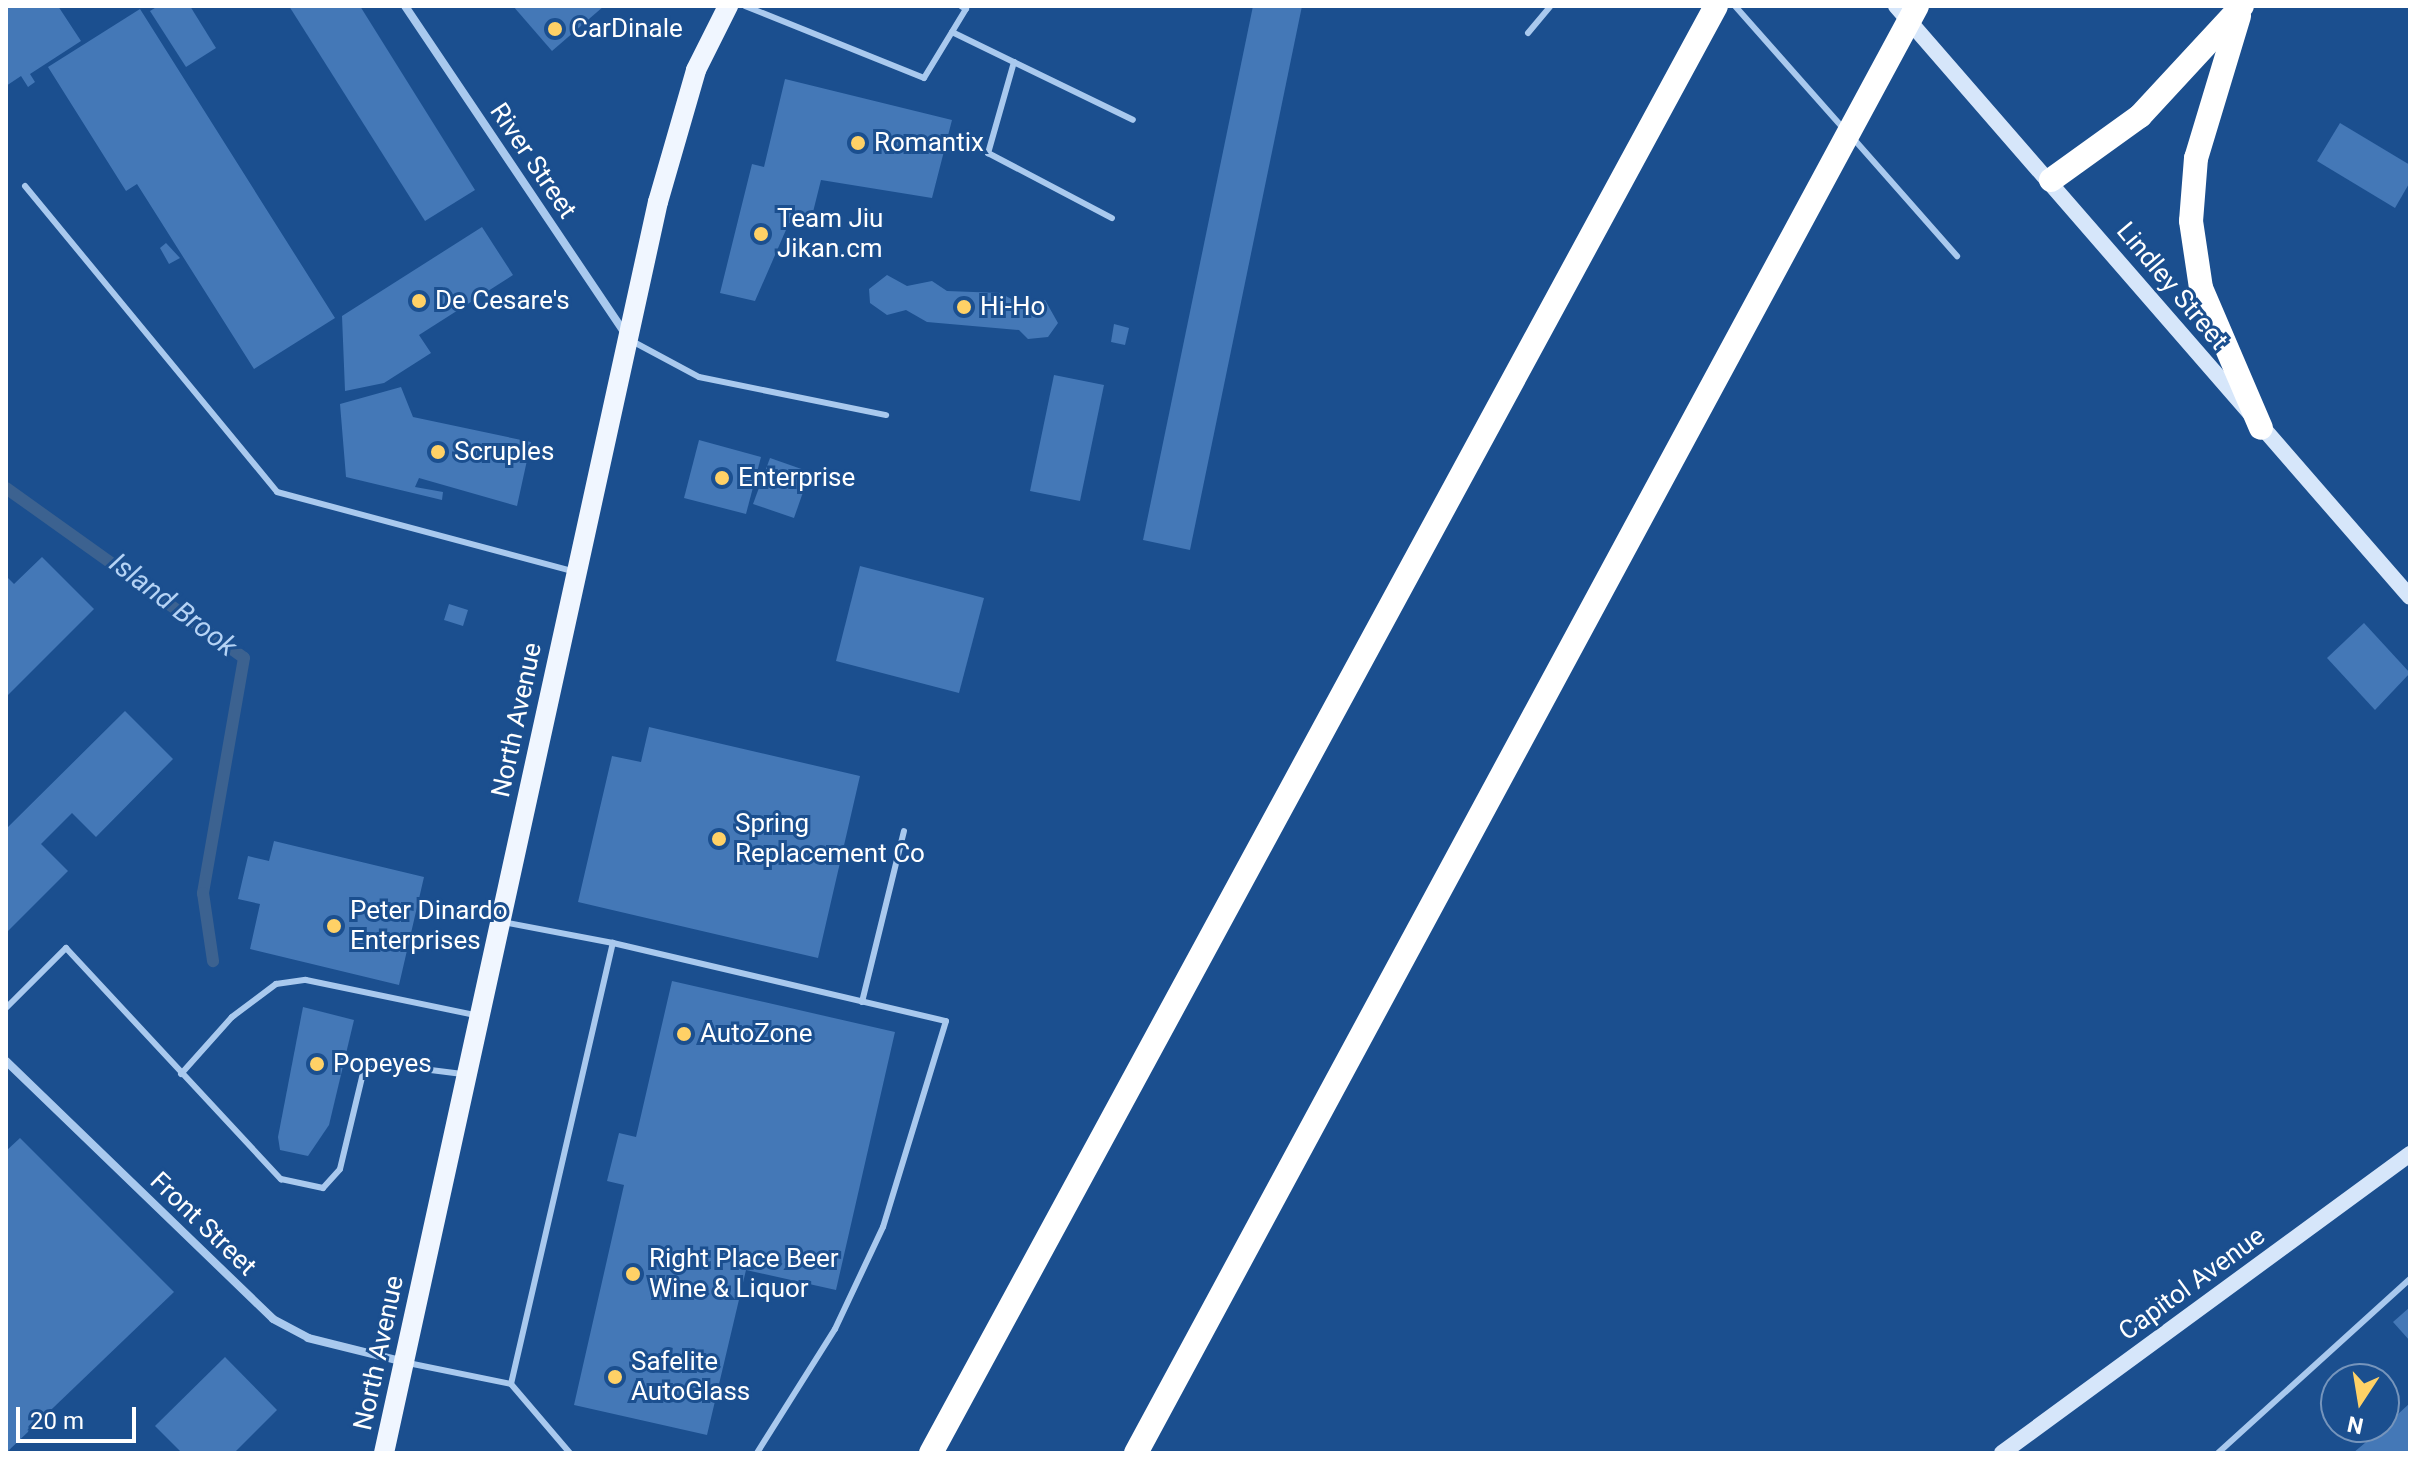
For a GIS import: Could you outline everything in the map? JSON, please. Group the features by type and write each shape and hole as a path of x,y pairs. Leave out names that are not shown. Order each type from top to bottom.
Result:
{"highway":[{"path":"931,1453 1716,6"},
{"path":"1136,1453 1917,6"},
{"path":"2051,180 2140,116 2241,11"},
{"path":"2241,11 2196,158 2192,244 2201,288 2261,428"}],"main road":[{"name":"North Avenue","path":"384,1453 627,338 696,70 728,6"},
{"name":"Lindley Street","path":"1896,6 2051,180 2261,428 2410,597"},
{"name":"Capitol Avenue","path":"2002,1453 2410,1154"}],"street":[{"name":"River Street","path":"405,6 627,338"},
{"name":"Front Street","path":"6,1061 273,1319 308,1338 404,1362"}],"lane":[{"path":"745,6 924,78 966,9 961,6"},
{"path":"1528,33 1551,6"},
{"path":"1735,6 1957,256"},
{"path":"952,32 1133,120"},
{"path":"1014,62 988,153 1112,218"},
{"path":"25,186 277,492 576,572"},
{"path":"627,338 699,377 886,415"},
{"path":"862,1002 904,831"},
{"path":"500,921 613,943 946,1021 883,1227 835,1329 757,1453"},
{"path":"511,1384 613,943"},
{"path":"6,1008 66,948 237,1136 281,1179 323,1188 340,1169 363,1073 383,1064 466,1075"},
{"path":"181,1074 232,1017 276,984 306,980 479,1016"},
{"path":"2218,1453 2410,1279"},
{"path":"404,1362 511,1384 570,1453"}],"building":[{"path":"6,6 58,6 81,41 30,74 35,82 28,87 21,76 6,86"},
{"path":"158,6 190,6 216,48 186,67 150,11"},
{"path":"289,6 360,6 475,190 425,221"},
{"name":"CarDinale","path":"513,6 604,6 552,51"},
{"path":"1253,6 1302,6 1190,550 1143,540"},
{"path":"140,9 335,318 254,369 137,184 126,191 48,67"},
{"name":"Romantix","path":"785,79 952,120 932,198 821,180 809,228 789,223 755,301 720,293 752,164 764,167"},
{"path":"2340,123 2410,165 2410,182 2395,208 2317,161"},
{"name":"De Cesare's","path":"482,227 513,275 419,335 431,353 384,383 345,391 342,316"},
{"path":"166,243 180,258 169,264 160,248"},
{"name":"Hi-Ho","path":"887,275 907,286 932,281 947,291 1000,293 1019,303 1045,300 1058,323 1048,337 1028,339 1019,330 927,322 906,310 887,315 870,303 869,289"},
{"path":"1114,324 1129,328 1125,345 1111,342"},
{"path":"1054,375 1104,385 1080,501 1030,491"},
{"name":"Scruples","path":"401,387 413,417 531,442 517,506 419,478 415,487 443,492 442,500 346,477 340,404"},
{"name":"Enterprise","path":"699,440 761,457 746,514 684,498"},
{"path":"770,458 810,472 794,518 753,504"},
{"path":"42,557 94,609 6,697 6,576 14,584"},
{"path":"860,566 984,598 959,693 836,661"},
{"path":"449,604 468,610 463,626 444,620"},
{"path":"2364,623 2410,673 2375,710 2327,658"},
{"path":"125,711 173,759 96,837 72,813 41,844 68,871 6,933 6,829"},
{"name":"Spring Replacement Co","path":"649,727 860,776 818,958 578,902 612,756 641,762"},
{"name":"Peter Dinardo Enterprises","path":"274,841 424,877 399,985 250,949 260,904 238,899 248,856 269,861"},
{"path":"672,981 895,1032 836,1290 746,1270 707,1435 574,1405 624,1185 607,1181 619,1133 636,1137"},
{"name":"Popeyes","path":"303,1007 354,1020 329,1125 308,1156 280,1150 278,1137"},
{"path":"20,1138 174,1292 6,1453 6,1151"},
{"path":"2410,1307 2410,1341 2393,1322"},
{"path":"225,1357 277,1410 234,1453 182,1453 155,1426"},
{"path":"2410,1403 2410,1453 2353,1453 2365,1443 2400,1443 2400,1412"}],"waterway":[{"name":"Island Brook","path":"6,488 244,658 203,893 213,961"}],"place":[{"name":"CarDinale","path":"555,29"},
{"name":"Romantix","path":"858,143"},
{"name":"Team Jiu Jikan.cm","path":"761,234"},
{"name":"De Cesare's","path":"419,301"},
{"name":"Hi-Ho","path":"964,307"},
{"name":"Scruples","path":"438,452"},
{"name":"Enterprise","path":"722,478"},
{"name":"Spring Replacement Co","path":"719,839"},
{"name":"Peter Dinardo Enterprises","path":"334,926"},
{"name":"AutoZone","path":"684,1034"},
{"name":"Popeyes","path":"317,1064"},
{"name":"Right Place Beer Wine & Liquor","path":"633,1274"},
{"name":"Safelite AutoGlass","path":"615,1377"}]}
